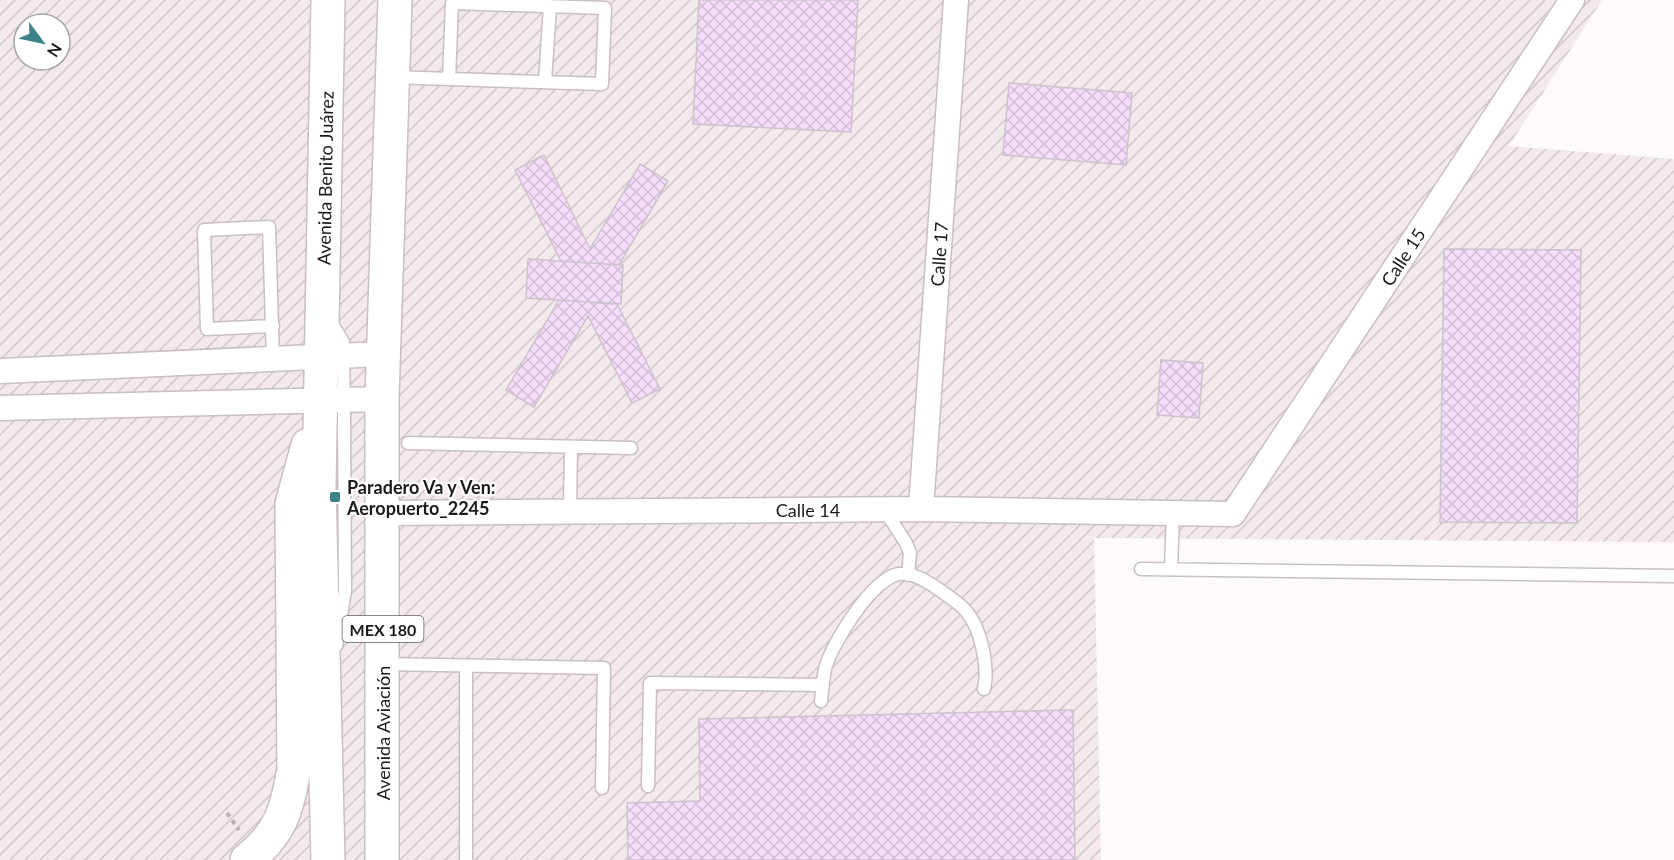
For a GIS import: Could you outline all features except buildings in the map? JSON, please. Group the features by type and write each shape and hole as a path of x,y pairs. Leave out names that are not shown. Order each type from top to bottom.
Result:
{"main road":[{"name":"Avenida Benito Juárez","path":"328,0 322,308 332,356"},
{"name":"MEX 180","path":"383,354 395,0"},
{"name":"Avenida Aviación","path":"382,860 383,354"},
{"name":"MEX 180","path":"328,860 320,485 333,400 332,356"},
{"path":"247,860 267,842 280,824 290,792 294,769 292,504 333,400"},
{"path":"370,860 382,741"}],"street":[{"name":"Calle 17","path":"921,509 956,0"},
{"name":"Calle 15","path":"1233,514 1572,0"},
{"path":"382,399 3,408 2,371 383,354"},
{"path":"134,366 135,405"},
{"name":"Calle 14","path":"382,513 921,509 1233,514"}],"lane":[{"path":"392,77 449,79 545,82 602,84 605,8 452,3 449,79"},
{"path":"545,82 550,6"},
{"path":"273,326 207,328 204,230 270,227 273,326 273,360"},
{"path":"408,443 631,448"},
{"path":"570,512 571,447"},
{"path":"884,509 910,553 908,575"},
{"path":"1171,569 1173,513"},
{"path":"1142,569 1674,576"},
{"path":"821,701 825,670 834,646 846,625 884,582 898,574 917,576 930,583 967,612 980,638 985,657 987,675 984,689"},
{"path":"383,664 604,668 602,788"},
{"path":"466,666 466,860"},
{"path":"648,786 650,683 823,685"}],"shaded area":[{"path":"0,0 1602,0 1509,146 1674,159 1674,542 1094,538 1101,860 0,860"}],"place":[{"name":"Paradero Va y Ven: Aeropuerto_2245","path":"335,497"}]}
